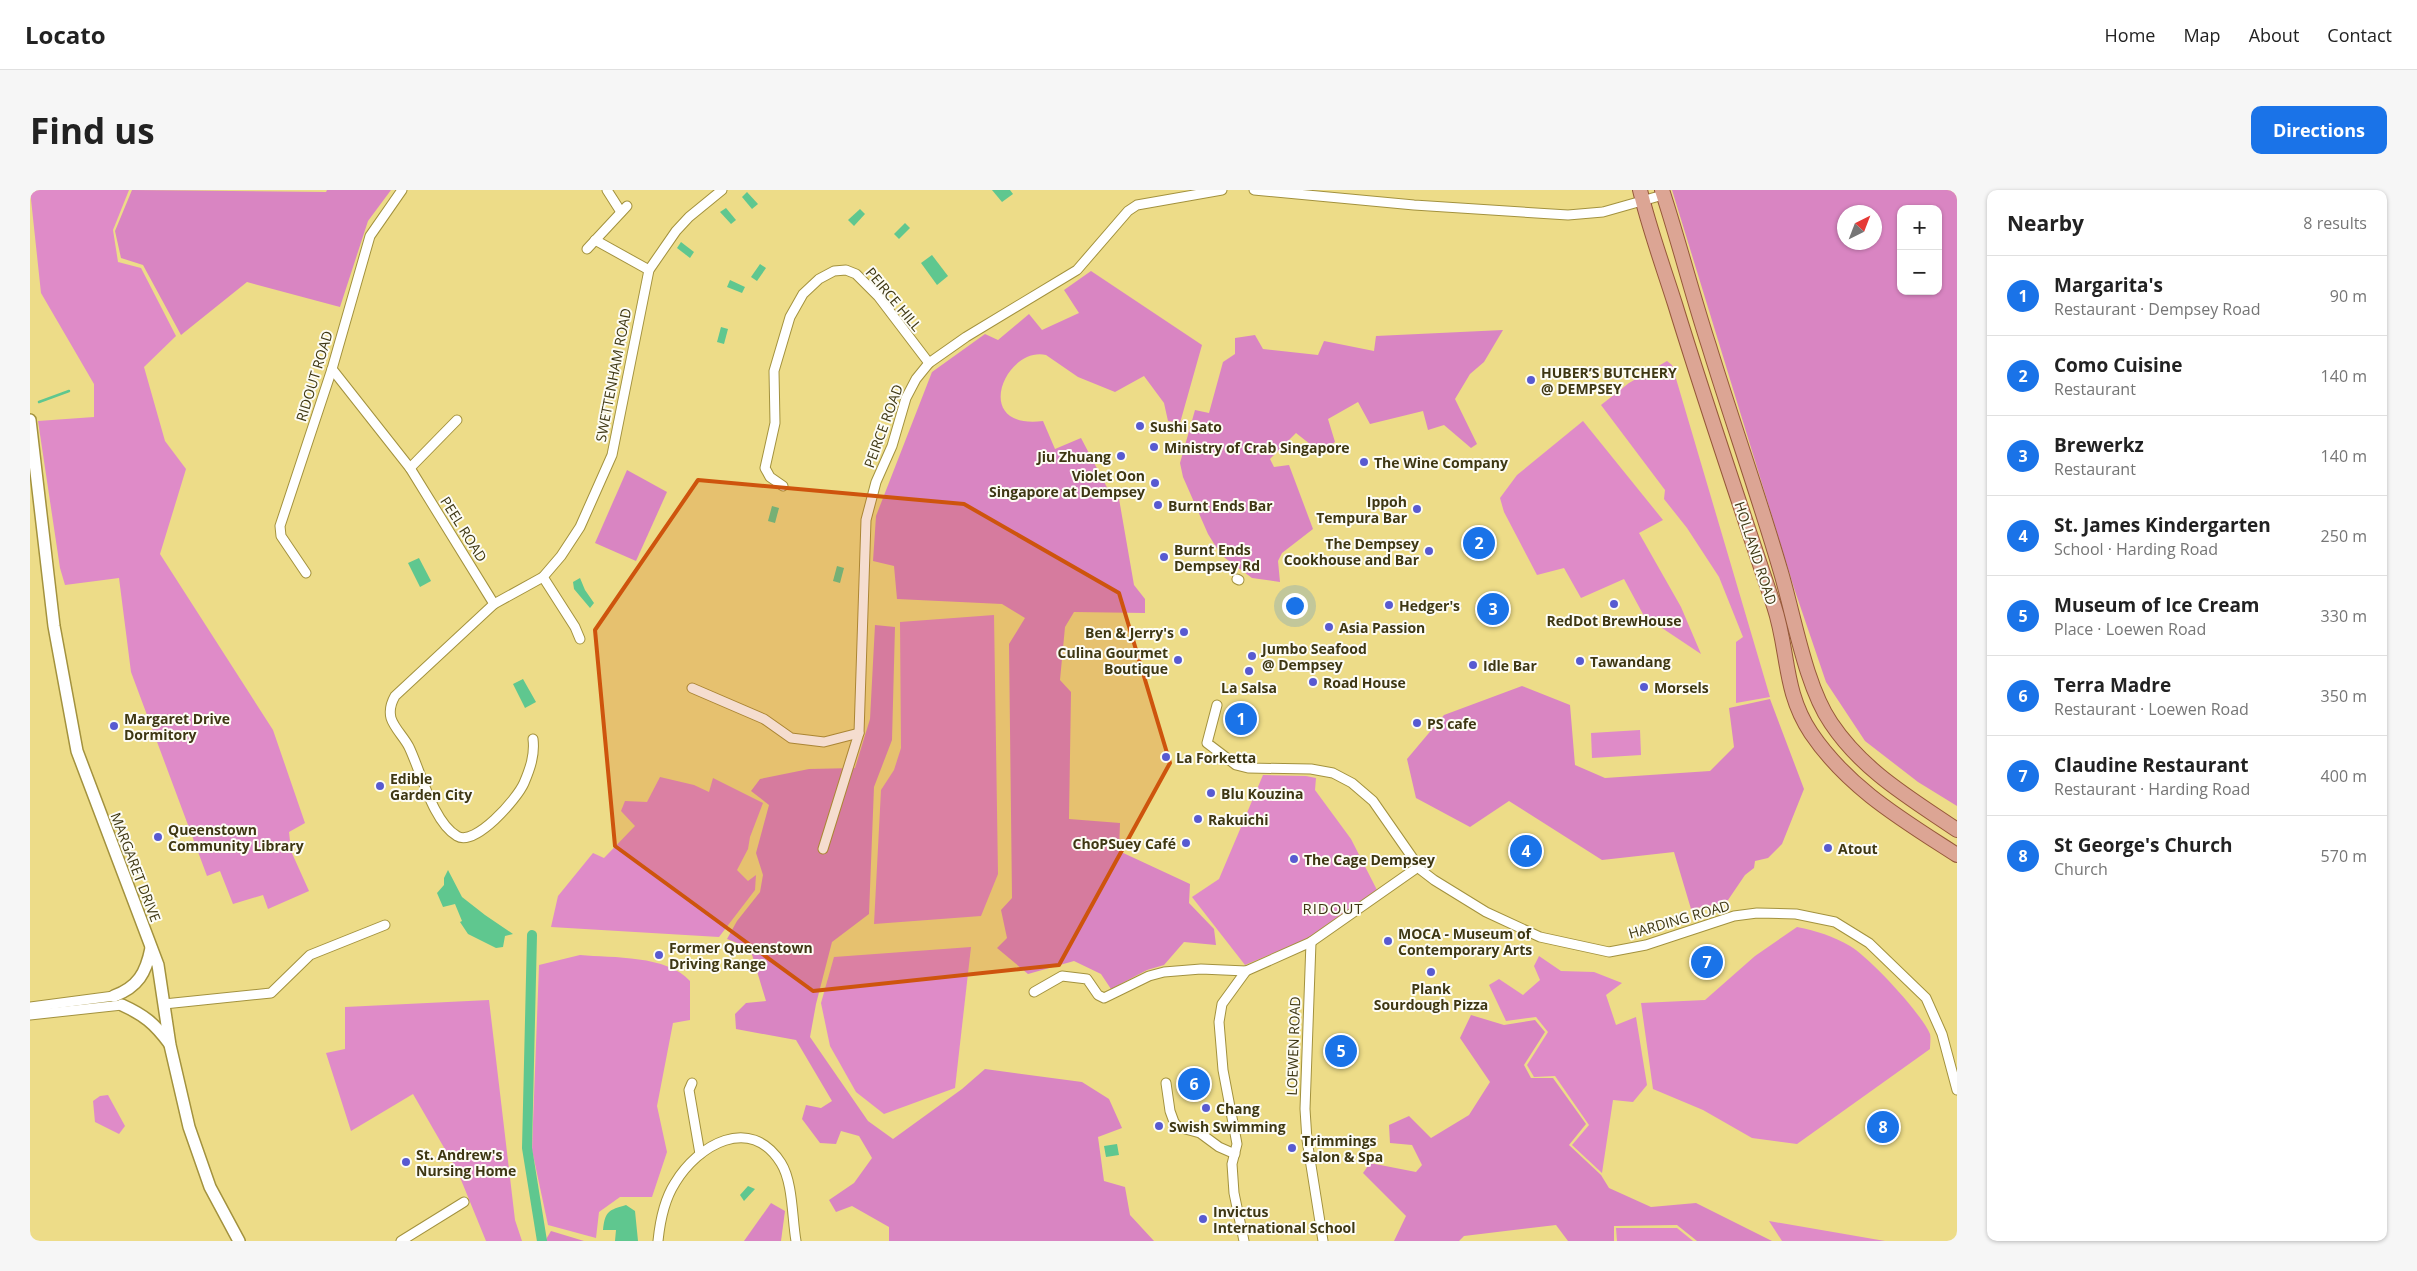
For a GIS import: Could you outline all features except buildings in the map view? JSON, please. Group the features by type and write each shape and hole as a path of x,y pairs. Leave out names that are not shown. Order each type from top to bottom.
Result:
{"main road":[{"name":"HOLLAND ROAD","path":"1662,192 1782,573 1813,688 1829,721 1846,744 1868,768 1893,788 1957,830"},
{"name":"HOLLAND ROAD","path":"1641,195 1774,608 1792,696 1810,732 1829,758 1852,782 1879,804 1957,855"},
{"path":"1728,470 1745,460"}],"street":[{"name":"RIDOUT ROAD","path":"306,573 281,536 280,526 332,369 371,232 402,190"},
{"path":"587,249 624,209 608,190"},
{"name":"SWETTENHAM ROAD","path":"534,739 533,759 523,785 505,810 479,832 470,838 462,839 451,832 438,815 408,746 391,720 390,711 395,696 494,604 543,577 561,556 580,527 612,455 648,270 676,231 689,217 722,190"},
{"name":"PEIRCE ROAD","path":"823,848 859,733 866,520 876,482 892,446 906,398 916,379 929,364 966,337 1077,270 1128,210 1137,205 1222,190"},
{"path":"1254,190 1414,206 1568,215 1602,212 1641,195 1662,192"},
{"path":"595,240 648,270"},
{"name":"PEIRCE HILL","path":"783,486 770,477 765,468 775,423 773,379 790,317 803,294 819,279 834,271 846,270 856,274 878,296 929,364"},
{"name":"PEEL ROAD","path":"332,369 410,468 494,604"},
{"name":"MARGARET DRIVE","path":"30,420 34,495 54,626 77,751 158,965 170,1045 189,1127 210,1187 239,1241"},
{"path":"410,468 456,420"},
{"path":"543,577 575,627 580,639"},
{"path":"692,688 764,719 791,738 824,742 859,733"},
{"name":"HARDING ROAD","path":"1217,705 1207,743 1236,765 1248,768 1310,769 1333,773 1352,782 1373,801 1418,867 1434,880 1486,912 1540,937 1603,952 1646,945 1734,916 1757,913 1796,914 1835,922 1868,943 1926,998 1942,1034 1957,1090"},
{"path":"1034,992 1062,976 1087,979 1098,995 1104,998 1149,976 1164,972 1201,969 1246,971 1311,942 1418,867"},
{"path":"164,1004 271,993 310,955 385,925"},
{"name":"LOEWEN ROAD","path":"1311,942 1304,1109 1323,1241"},
{"path":"30,1007 114,996 130,989 140,978 148,964 152,946"},
{"path":"1244,1241 1234,1193 1232,1164 1237,1144 1223,1070 1219,1022 1222,1004 1246,971"},
{"path":"30,1015 122,1005 143,1014 170,1045"},
{"path":"692,1083 689,1090 700,1154"},
{"path":"1166,1084 1170,1111 1178,1127 1200,1133 1219,1147 1235,1154"},
{"path":"658,1241 665,1205 674,1184 710,1145 724,1139 744,1138 761,1144 771,1151 786,1175 796,1241"},
{"path":"401,1241 464,1202"}],"highlighted area":[{"path":"698,480 964,504 1119,593 1170,763 1059,965 813,991 615,846 595,630"}],"shaded area":[{"path":"30,190 129,190 113,230 118,262 141,268 176,336 144,367 165,441 186,469 160,554 273,730 305,823 289,832 291,851 309,891 268,909 263,895 233,904 220,871 207,876 131,672 119,578 65,585 60,568 38,421 94,417 94,384 41,293"},
{"path":"132,190 326,192 327,190 391,190 368,221 340,307 247,282 181,335 143,265 121,258 115,231"},
{"path":"992,190 1010,190 1013,194 1002,202"},
{"path":"1672,190 1957,190 1957,806 1918,782 1865,741 1826,682 1794,588"},
{"path":"747,192 758,204 752,209 742,197"},
{"path":"726,208 736,220 731,224 720,212"},
{"path":"860,209 865,214 854,226 848,220"},
{"path":"905,223 910,228 899,239 894,234"},
{"path":"681,242 694,252 690,258 677,248"},
{"path":"932,255 948,276 937,285 921,263"},
{"path":"760,264 766,268 757,281 751,277"},
{"path":"1091,271 1202,345 1180,423 1168,421 1164,403 1144,376 1115,392 1078,377 1046,355 1031,356 1018,363 1008,374 1002,388 1001,402 1007,413 1020,420 1043,421 1055,449 1081,438 1111,495 1118,493 1134,585 1145,599 1145,613 1074,612 1065,627 1060,680 1071,692 1069,819 1120,823 1119,851 1190,884 1189,903 1214,929 1216,945 1184,942 1164,965 1147,970 1111,989 1101,974 1074,961 1028,974 997,948 1007,938 1001,910 1012,898 1009,644 1025,618 1002,604 897,599 894,566 873,561 876,516 932,372 985,334 998,340 1029,314 1042,330 1079,313 1064,290"},
{"path":"730,280 745,287 742,293 727,287"},
{"path":"721,327 728,329 724,344 717,342"},
{"path":"1503,330 1484,362 1470,374 1455,399 1477,444 1471,448 1444,425 1428,430 1423,411 1370,424 1358,402 1328,419 1335,442 1320,452 1296,433 1270,459 1274,467 1289,465 1313,529 1282,553 1278,561 1280,582 1252,578 1221,555 1208,534 1183,477 1180,463 1195,410 1209,413 1223,362 1235,354 1235,338 1255,335 1263,349 1318,355 1324,341 1374,351 1376,336"},
{"path":"1667,361 1672,365 1770,697 1736,703 1736,642 1743,637 1719,577 1687,528 1664,499 1665,490 1601,405 1629,383"},
{"path":"1583,421 1663,520 1639,533 1681,607 1701,654 1644,616 1624,579 1581,598 1564,568 1537,575 1504,512 1500,498 1517,475"},
{"path":"627,470 667,492 636,561 595,543"},
{"path":"772,506 779,508 775,523 768,521"},
{"path":"419,558 431,581 420,587 408,563"},
{"path":"837,566 844,568 840,583 833,581"},
{"path":"580,578 585,590 594,603 590,608 574,589 573,582"},
{"path":"994,615 998,874 981,916 874,924 881,790 894,770 901,748 900,622"},
{"path":"875,625 895,627 892,740 874,787 869,914 832,942 816,1004 810,1037 868,1121 893,1139 962,1089 985,1069 1082,1082 1109,1099 1122,1128 1098,1137 1104,1181 1125,1187 1130,1215 1154,1241 889,1241 889,1227 852,1206 836,1212 829,1200 854,1183 872,1158 859,1136 841,1131 836,1144 820,1143 802,1119 806,1105 821,1108 832,1101 796,1040 736,1029 735,1014 746,1003 766,1001 750,948 727,939 737,921 760,892 763,875 756,853 769,805 751,791 760,779 809,769 855,768 870,719"},
{"path":"523,679 536,702 525,708 513,684"},
{"path":"1522,686 1570,705 1575,765 1605,778 1710,771 1734,747 1729,708 1770,699 1804,789 1782,844 1768,858 1755,861 1754,868 1745,875 1726,903 1691,909 1674,852 1602,860 1509,801 1470,827 1416,798 1407,759 1444,715"},
{"path":"1640,730 1641,755 1592,758 1591,733"},
{"name":"The Cage Dempsey","path":"1263,775 1316,778 1315,790 1351,839 1377,890 1305,940 1245,965 1192,897 1219,879"},
{"path":"660,777 694,785 709,792 713,778 763,803 750,837 748,849 737,870 748,881 756,875 755,890 719,937 551,927 558,896 593,853 604,858 635,826 621,811 625,801 647,802"},
{"path":"448,870 462,897 513,934 505,936 503,947 496,948 468,934 460,922 462,921 455,904 443,907 437,893 444,885 444,878"},
{"path":"1797,927 1818,932 1850,946 1882,973 1925,1025 1930,1034 1930,1049 1797,1144 1752,1138 1703,1110 1653,1089 1641,1003 1705,1000 1755,956"},
{"path":"971,947 955,1088 884,1114 856,1092 830,1046 821,1003 834,957"},
{"path":"580,955 639,959 654,962 668,966 690,981 690,1020 673,1023 657,1106 667,1152 652,1197 620,1197 599,1212 596,1238 548,1225 532,1150 539,965"},
{"path":"1539,956 1561,971 1594,972 1622,983 1606,995 1616,1025 1636,1017 1647,1085 1633,1102 1613,1100 1602,1173 1572,1145 1589,1125 1555,1076 1534,1077 1527,1065 1548,1032 1536,1017 1506,1021 1489,985 1499,979 1523,995 1540,980 1534,966"},
{"path":"489,1000 515,1220 522,1241 486,1241 457,1170 413,1094 351,1131 326,1053 345,1049 345,1007"},
{"path":"1471,1015 1504,1025 1535,1020 1545,1032 1524,1065 1531,1078 1553,1078 1586,1124 1569,1145 1601,1175 1609,1188 1651,1207 1696,1203 1772,1241 1697,1241 1677,1225 1614,1226 1614,1241 1568,1241 1556,1225 1464,1236 1459,1241 1394,1241 1406,1216 1363,1173 1370,1163 1416,1172 1422,1165 1412,1145 1390,1143 1389,1125 1409,1116 1431,1138 1469,1115 1490,1082 1460,1038"},
{"path":"108,1095 125,1126 119,1134 95,1122 93,1101 100,1096"},
{"path":"1117,1144 1119,1155 1106,1157 1104,1146"},
{"path":"748,1186 755,1189 744,1201 740,1195"},
{"path":"771,1203 785,1211 781,1241 744,1241"},
{"path":"626,1205 635,1211 638,1241 615,1241 616,1230 603,1230 605,1219 609,1212"},
{"path":"1769,1221 1885,1241 1782,1241"},
{"path":"1616,1228 1677,1228 1693,1241 1617,1241"},
{"path":"551,1231 584,1241 545,1241"}],"waterway":[{"path":"39,402 69,391"},
{"path":"532,935 527,1148 542,1241"}],"place":[{"name":"HUBER’S BUTCHERY @ DEMPSEY","path":"1531,380"},
{"name":"Sushi Sato","path":"1140,426"},
{"name":"Ministry of Crab Singapore","path":"1154,447"},
{"name":"Jiu Zhuang","path":"1121,456"},
{"name":"The Wine Company","path":"1364,462"},
{"name":"Violet Oon Singapore at Dempsey","path":"1155,483"},
{"name":"Burnt Ends Bar","path":"1158,505"},
{"name":"Ippoh Tempura Bar","path":"1417,509"},
{"name":"Como Cuisine","path":"1479,543"},
{"name":"The Dempsey Cookhouse and Bar","path":"1429,551"},
{"name":"Burnt Ends Dempsey Rd","path":"1164,557"},
{"name":"RedDot BrewHouse","path":"1614,604"},
{"name":"Hedger's","path":"1389,605"},
{"name":"Brewerkz","path":"1493,609"},
{"name":"Asia Passion","path":"1329,627"},
{"name":"Ben & Jerry's","path":"1184,632"},
{"name":"Jumbo Seafood @ Dempsey","path":"1252,656"},
{"name":"Culina Gourmet Boutique","path":"1178,660"},
{"name":"Tawandang","path":"1580,661"},
{"name":"Idle Bar","path":"1473,665"},
{"name":"La Salsa","path":"1249,671"},
{"name":"Road House","path":"1313,682"},
{"name":"Morsels","path":"1644,687"},
{"name":"Margarita's","path":"1241,719"},
{"name":"PS cafe","path":"1417,723"},
{"name":"Margaret Drive Dormitory","path":"114,726"},
{"name":"La Forketta","path":"1166,757"},
{"name":"Edible Garden City","path":"380,786"},
{"name":"Blu Kouzina","path":"1211,793"},
{"name":"Rakuichi","path":"1198,819"},
{"name":"Queenstown Community Library","path":"158,837"},
{"name":"ChoPSuey Café","path":"1186,843"},
{"name":"Atout","path":"1828,848"},
{"name":"St. James Kindergarten","path":"1526,851"},
{"name":"The Cage Dempsey","path":"1294,859"},
{"name":"MOCA - Museum of Contemporary Arts","path":"1388,941"},
{"name":"Former Queenstown Driving Range","path":"659,955"},
{"name":"Claudine Restaurant","path":"1707,962"},
{"name":"Plank Sourdough Pizza","path":"1431,972"},
{"name":"Museum of Ice Cream","path":"1341,1051"},
{"name":"Terra Madre","path":"1194,1084"},
{"name":"Chang","path":"1206,1108"},
{"name":"Swish Swimming","path":"1159,1126"},
{"name":"St George's Church","path":"1883,1127"},
{"name":"Trimmings Salon & Spa","path":"1292,1148"},
{"name":"St. Andrew's Nursing Home","path":"406,1162"},
{"name":"Invictus International School","path":"1203,1219"}],"district":[{"name":"RIDOUT","path":"1333,908"}]}
